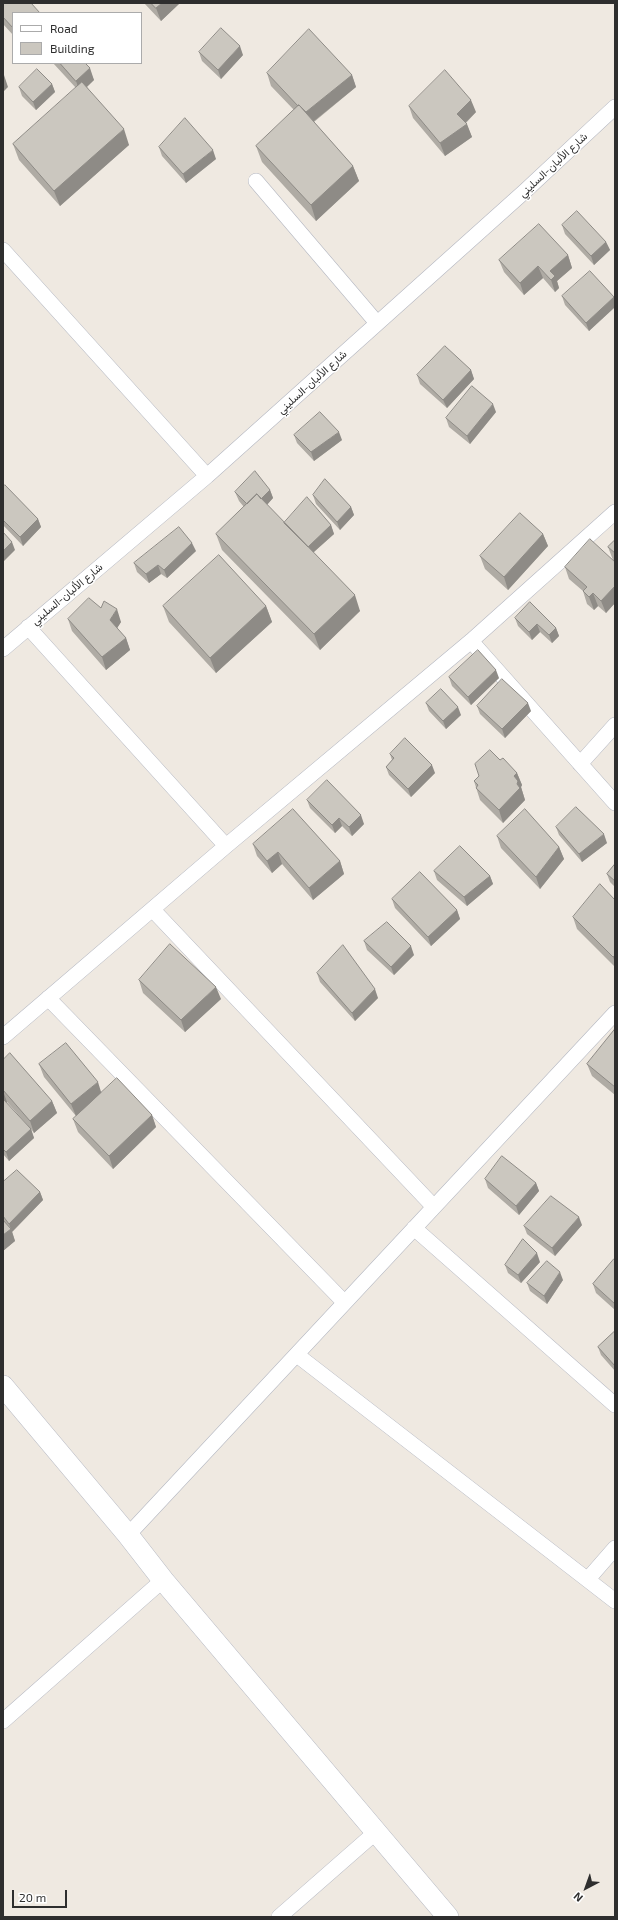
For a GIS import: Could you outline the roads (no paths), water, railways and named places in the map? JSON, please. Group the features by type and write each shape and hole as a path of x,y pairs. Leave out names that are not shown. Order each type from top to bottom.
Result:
{"street":[{"name":"شارع الألبان-السليني","path":"3,649 207,476 615,107"},
{"path":"256,181 377,323"},
{"path":"3,250 207,476"},
{"path":"3,1037 226,846 470,641 615,512"},
{"path":"28,627 226,846"},
{"path":"470,641 615,803"},
{"path":"580,764 615,725"},
{"path":"153,910 434,1207"},
{"path":"48,998 344,1302"},
{"path":"128,1535 297,1355 344,1302 615,1014"},
{"path":"414,1228 615,1405"},
{"path":"297,1355 615,1601"},
{"path":"3,1386 128,1535 163,1580 448,1917"},
{"path":"588,1579 615,1548"},
{"path":"3,1721 163,1580"},
{"path":"279,1917 376,1832"}]}
